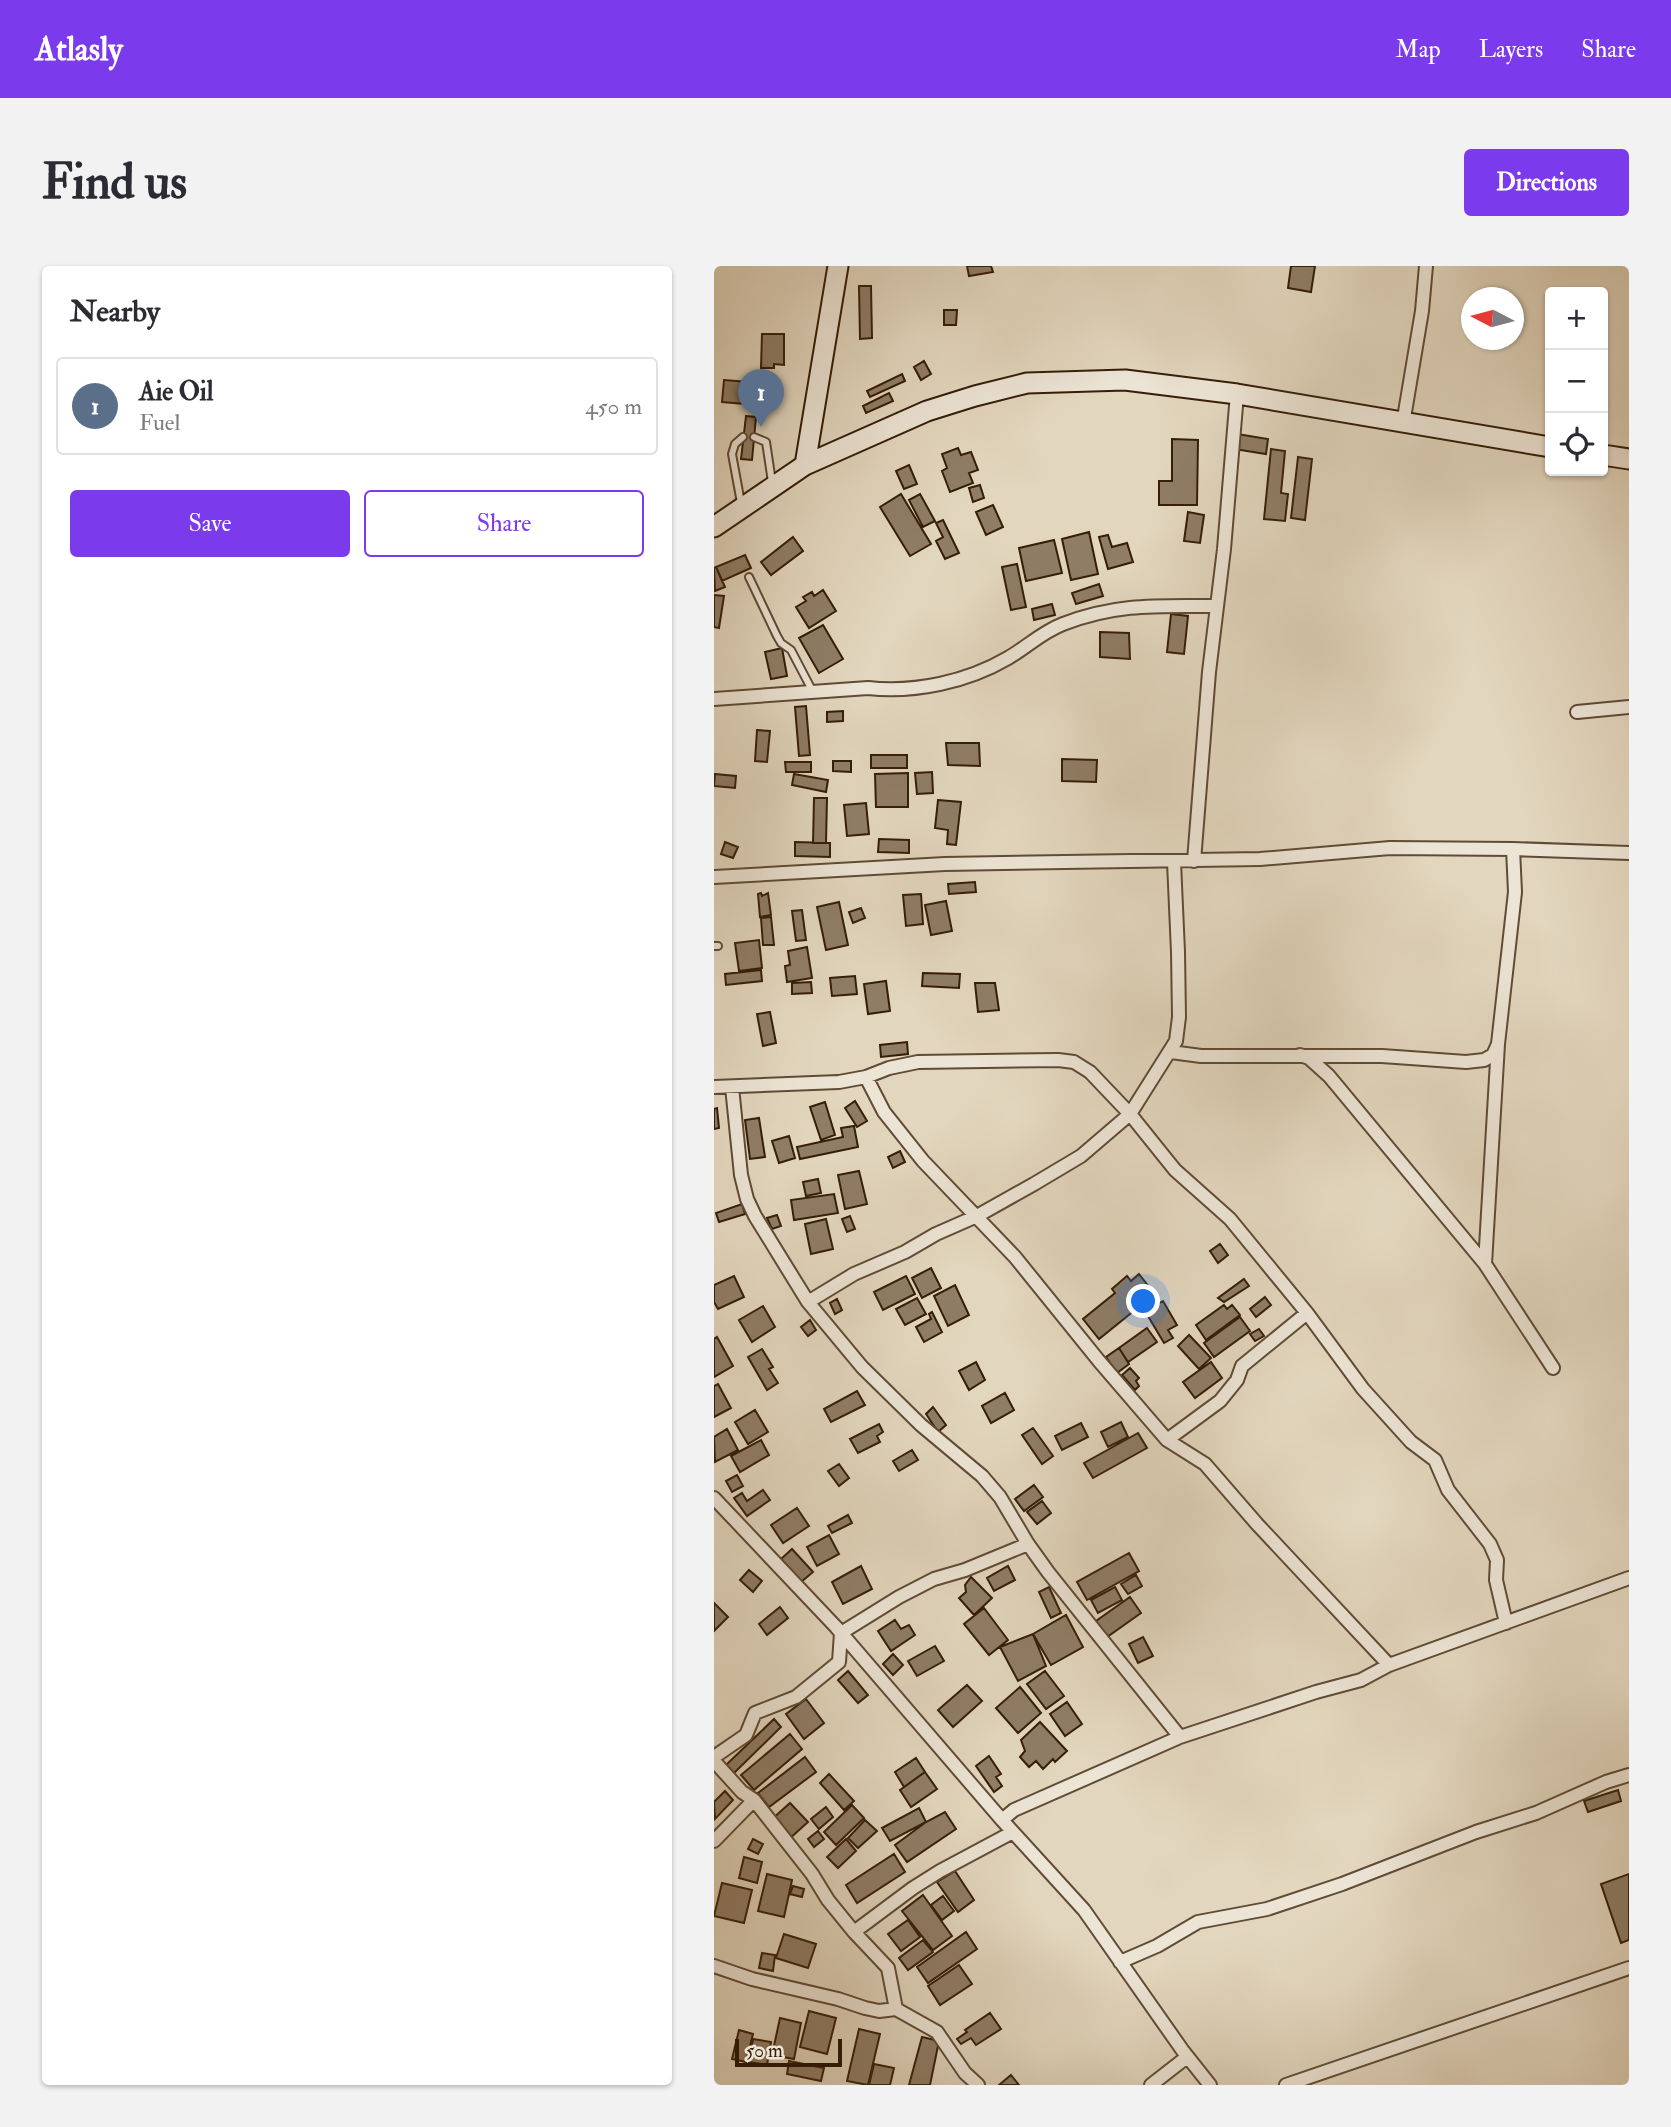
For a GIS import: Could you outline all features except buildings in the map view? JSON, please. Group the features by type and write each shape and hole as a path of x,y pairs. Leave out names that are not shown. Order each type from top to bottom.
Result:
{"street":[{"path":"805,465 838,266"},
{"path":"1403,424 1422,311 1426,266"},
{"path":"714,527 805,465 927,411 1027,383 1125,380 1237,394 1545,446"},
{"path":"1194,861 1237,394"},
{"path":"1608,456 1629,459"},
{"path":"714,699 868,688 891,691 918,689 984,670 1014,655 1049,630 1086,616 1146,605 1216,606"},
{"path":"1577,712 1629,707"},
{"path":"714,877 945,864 1260,859 1390,848 1629,853"},
{"path":"1485,1264 1499,1044 1515,892 1513,849"},
{"path":"808,1303 854,1274 977,1216 1081,1156 1130,1114 1177,1041 1179,1017 1174,862"},
{"path":"1171,1052 1201,1056 1382,1056 1466,1062 1484,1060 1493,1055 1499,1044"},
{"path":"1300,1055 1309,1058 1329,1076 1485,1264 1553,1367"},
{"path":"714,1087 839,1082 918,1062 1058,1060 1074,1062 1090,1072 1130,1114 1175,1170 1230,1219 1307,1313 1363,1389 1411,1442 1435,1460 1448,1490 1490,1544 1497,1560 1496,1580 1506,1623"},
{"path":"866,1077 884,1112 923,1161 1015,1257 1167,1440 1205,1464 1257,1524 1389,1665"},
{"path":"732,1087 741,1175 747,1199 808,1303 862,1367 921,1425 982,1476 1000,1497 1028,1544 1180,1738"},
{"path":"1167,1440 1220,1401 1237,1380 1242,1366 1307,1313"},
{"path":"714,1498 841,1633 1002,1820 1084,1910 1187,2057 1210,2085"},
{"path":"841,1633 898,1597 934,1579 965,1570 1028,1544"},
{"path":"1002,1820 1014,1810 1180,1738 1316,1692 1361,1680 1389,1665 1629,1578"},
{"path":"841,1633 839,1662 796,1698 755,1713 746,1735 714,1759 742,1792 754,1800 828,1900 888,1968 895,2009"},
{"path":"1120,1962 1157,1947 1198,1922 1267,1909 1342,1884 1476,1832 1536,1813 1606,1782 1629,1775"},
{"path":"714,1841 754,1800"},
{"path":"854,1932 940,1871 1013,1832"},
{"path":"714,1966 752,1979 865,2008 879,2011 895,2009 937,2032 965,2073 978,2085"},
{"path":"1286,2085 1629,1968"},
{"path":"1151,2085 1187,2057"}],"lane":[{"path":"742,508 732,454 735,444 743,437"},
{"path":"754,437 766,442 773,487"},
{"path":"749,577 777,636 790,650 813,692"}],"place":[{"name":"Aie Oil","path":"761,427"}]}
